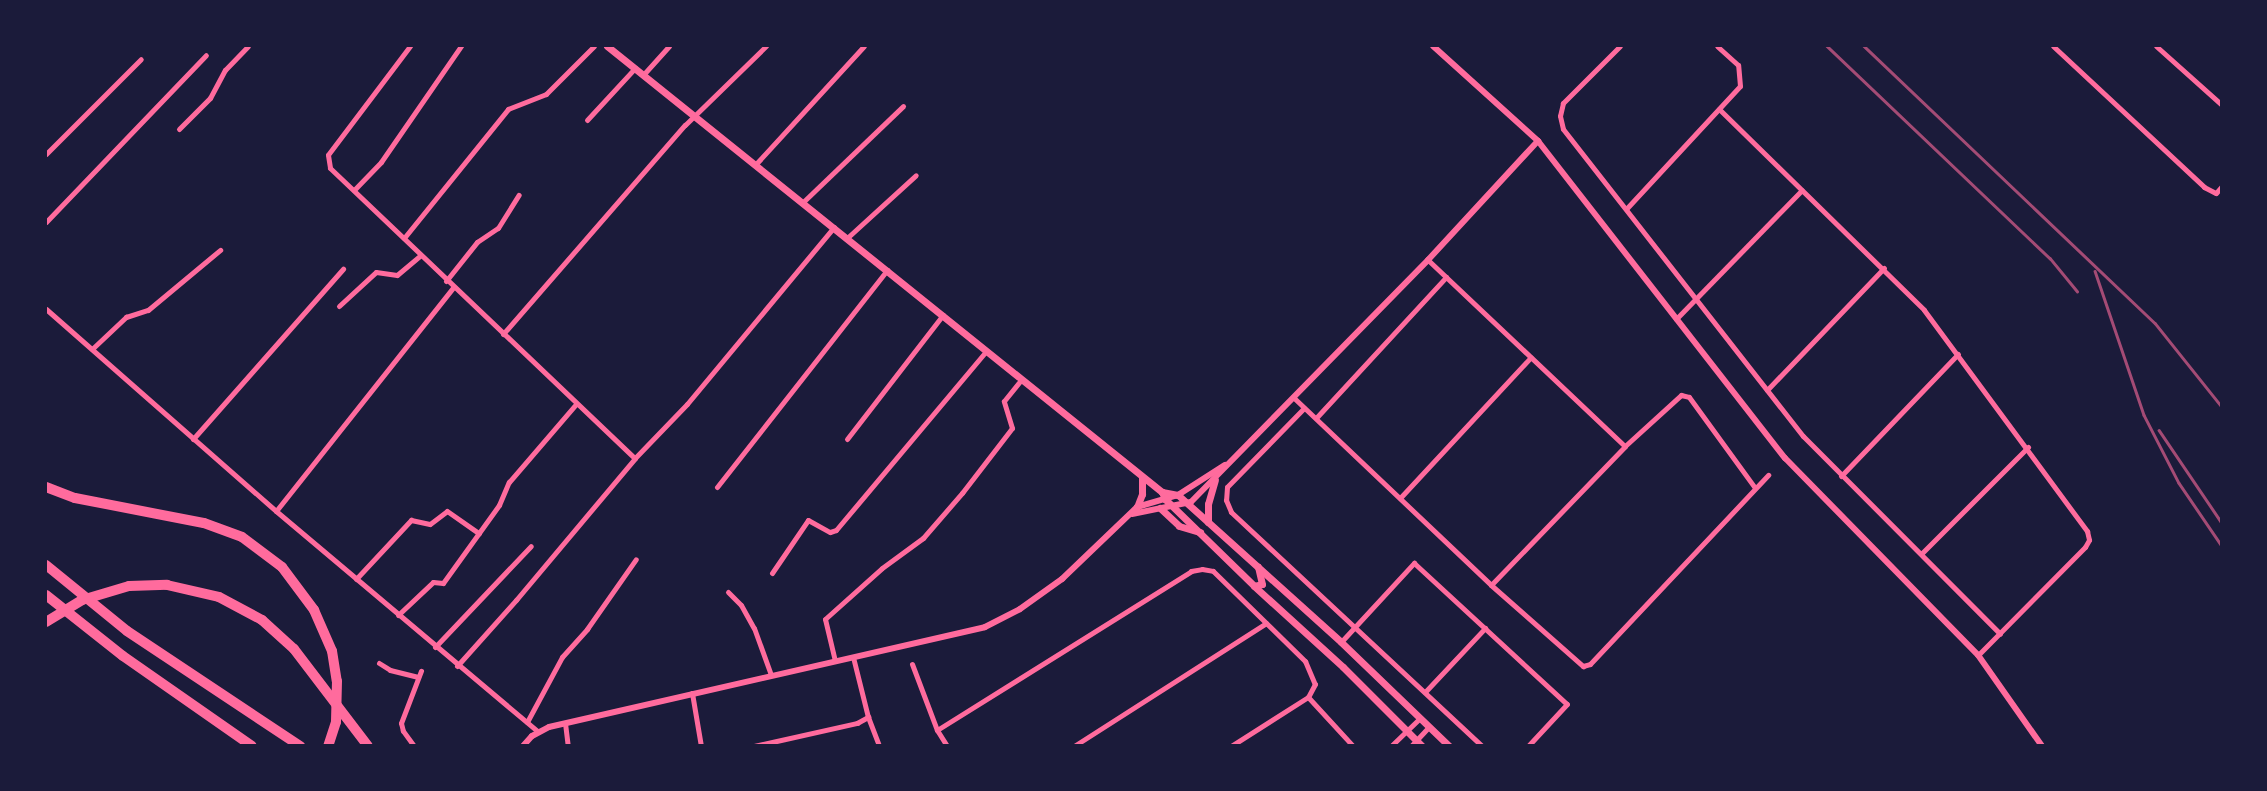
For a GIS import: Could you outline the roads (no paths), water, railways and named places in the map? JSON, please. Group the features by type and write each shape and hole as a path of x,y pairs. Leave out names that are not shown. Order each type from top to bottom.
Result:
{"highway":[{"path":"46,487 75,498 204,523 242,537 282,567 314,610 332,651 337,681 336,722 328,746"},
{"path":"46,565 127,631 300,746"},
{"path":"46,622 94,597 129,586 167,585 219,597 262,620 294,649 368,746"},
{"path":"46,594 123,656 252,746"}],"main road":[{"path":"607,46 1164,495 1254,586 1343,667 1416,744"},
{"path":"1137,506 1142,494 1142,477"},
{"path":"1208,522 1208,504 1214,480"},
{"path":"1164,495 1178,495 1188,503 1341,642 1449,746"},
{"path":"1160,508 1179,526 1200,532"},
{"path":"1254,586 1262,584 1257,566"}],"street":[{"path":"179,129 210,98 225,70 248,46"},
{"path":"410,46 328,155 330,168 404,237 453,288 635,458"},
{"path":"354,190 381,162 461,46"},
{"path":"404,237 508,109 546,94 594,46"},
{"path":"643,75 669,46"},
{"path":"503,334 695,117 766,46"},
{"path":"755,165 864,46"},
{"path":"1433,46 1538,141 1785,458 1978,655 2042,746"},
{"path":"1620,46 1563,103 1560,116 1563,129 1803,436 2000,634"},
{"path":"1627,208 1740,86 1738,65 1717,46"},
{"path":"2053,46 2204,187 2216,193 2221,186"},
{"path":"2156,46 2221,105"},
{"path":"46,222 206,55"},
{"path":"46,154 141,59"},
{"path":"587,120 635,68"},
{"path":"802,203 903,106"},
{"path":"1720,109 1924,310 2028,447 2087,531 2089,540 1978,655"},
{"path":"1132,514 1188,503 1214,480 1270,419 1428,260 1538,141"},
{"path":"848,238 916,175"},
{"path":"1676,319 1802,190"},
{"path":"446,281 477,242 498,228 519,195"},
{"path":"457,666 635,458 687,404 834,227"},
{"path":"92,349 126,317 148,310 220,250"},
{"path":"339,306 376,272 397,275 421,255"},
{"path":"1428,260 1625,446"},
{"path":"1767,390 1884,268"},
{"path":"193,439 343,269"},
{"path":"717,487 887,270"},
{"path":"1316,418 1446,277"},
{"path":"276,511 453,288"},
{"path":"46,309 276,511 538,732"},
{"path":"847,439 943,315"},
{"path":"772,573 808,520 830,532 836,530 986,351"},
{"path":"1841,475 1958,354"},
{"path":"1400,498 1531,357"},
{"path":"835,661 825,619 882,568 923,538 962,493 1012,428 1004,401 1021,380"},
{"path":"1491,585 1625,446 1678,397 1687,395 1755,488"},
{"path":"1293,397 1491,585 1583,666 1590,664 1768,475"},
{"path":"398,615 433,582 443,583 530,454 576,404"},
{"path":"1304,408 1227,487 1226,500 1231,512 1482,746"},
{"path":"1270,419 1282,430"},
{"path":"1922,553 2028,447"},
{"path":"1178,495 1226,465"},
{"path":"523,746 538,732 565,723 985,627 1020,609 1062,579 1132,514 1137,506 1164,495"},
{"path":"356,579 411,520 430,524 449,512 479,533"},
{"path":"435,647 531,546"},
{"path":"527,722 562,657 587,629 636,559"},
{"path":"1341,642 1414,563 1567,704 1528,746"},
{"path":"937,730 1191,571 1202,569 1213,571 1305,661 1314,676 1314,691 1308,697 1231,746"},
{"path":"728,592 741,605 754,628 771,675"},
{"path":"1074,746 1266,623"},
{"path":"1425,692 1485,628"},
{"path":"853,657 868,717 879,746"},
{"path":"379,663 390,670 420,674 401,723 403,731 414,746"},
{"path":"912,664 937,730 947,746"},
{"path":"692,693 701,746"},
{"path":"1308,697 1353,746"},
{"path":"754,746 857,723 868,717"},
{"path":"1391,746 1420,718"},
{"path":"565,723 568,746"},
{"path":"1416,744 1429,727"}],"railway":[{"path":"1827,46 2050,258 2077,291"},
{"path":"1864,46 2155,323 2222,407"},
{"path":"2095,271 2144,415 2179,483 2222,546"},
{"path":"2159,430 2222,523"}]}
